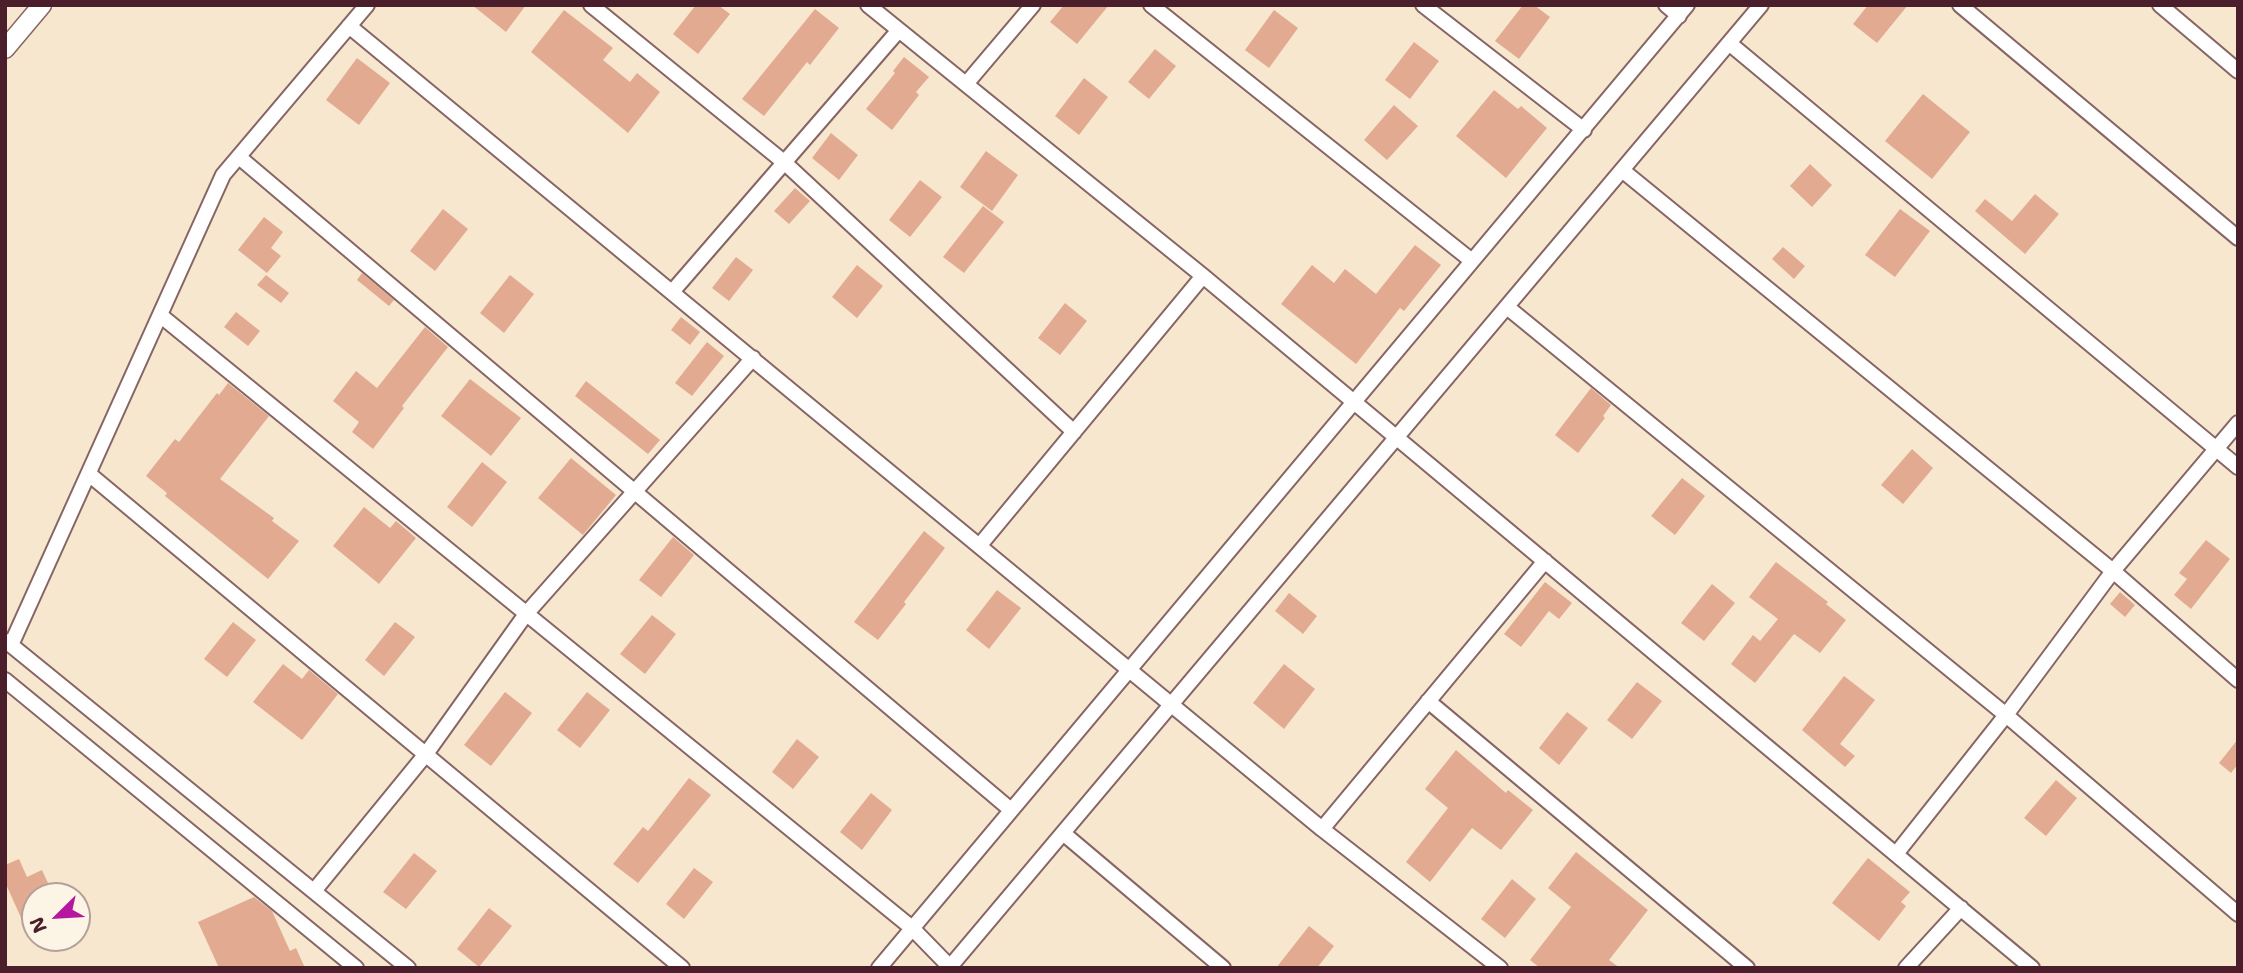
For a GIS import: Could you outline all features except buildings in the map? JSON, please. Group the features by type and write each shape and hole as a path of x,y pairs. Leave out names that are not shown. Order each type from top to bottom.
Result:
{"street":[{"path":"5,49 42,5"},
{"path":"367,5 223,175 89,474 8,642 408,968"},
{"path":"591,5 785,163 1074,432"},
{"path":"868,5 1203,276 2032,968"},
{"path":"966,84 1033,5"},
{"path":"1151,5 1472,261"},
{"path":"1423,5 1584,130"},
{"path":"879,968 1683,10 1666,5"},
{"path":"160,315 912,928 950,967 1760,5"},
{"path":"1960,5 2238,238"},
{"path":"2160,5 2238,71"},
{"path":"349,26 1322,828 1500,968"},
{"path":"672,292 899,30"},
{"path":"1729,43 2238,467"},
{"path":"239,157 1011,810"},
{"path":"1622,170 2113,570 2238,680"},
{"path":"980,545 1203,276"},
{"path":"1507,306 2006,715 2238,914"},
{"path":"314,891 426,754 526,614 753,358"},
{"path":"1896,854 2006,715 2113,570 2238,423"},
{"path":"89,474 682,968"},
{"path":"1322,828 1545,561"},
{"path":"5,680 356,968"},
{"path":"1428,701 1747,968"},
{"path":"1063,833 1223,968"},
{"path":"1906,968 1961,908"}]}
